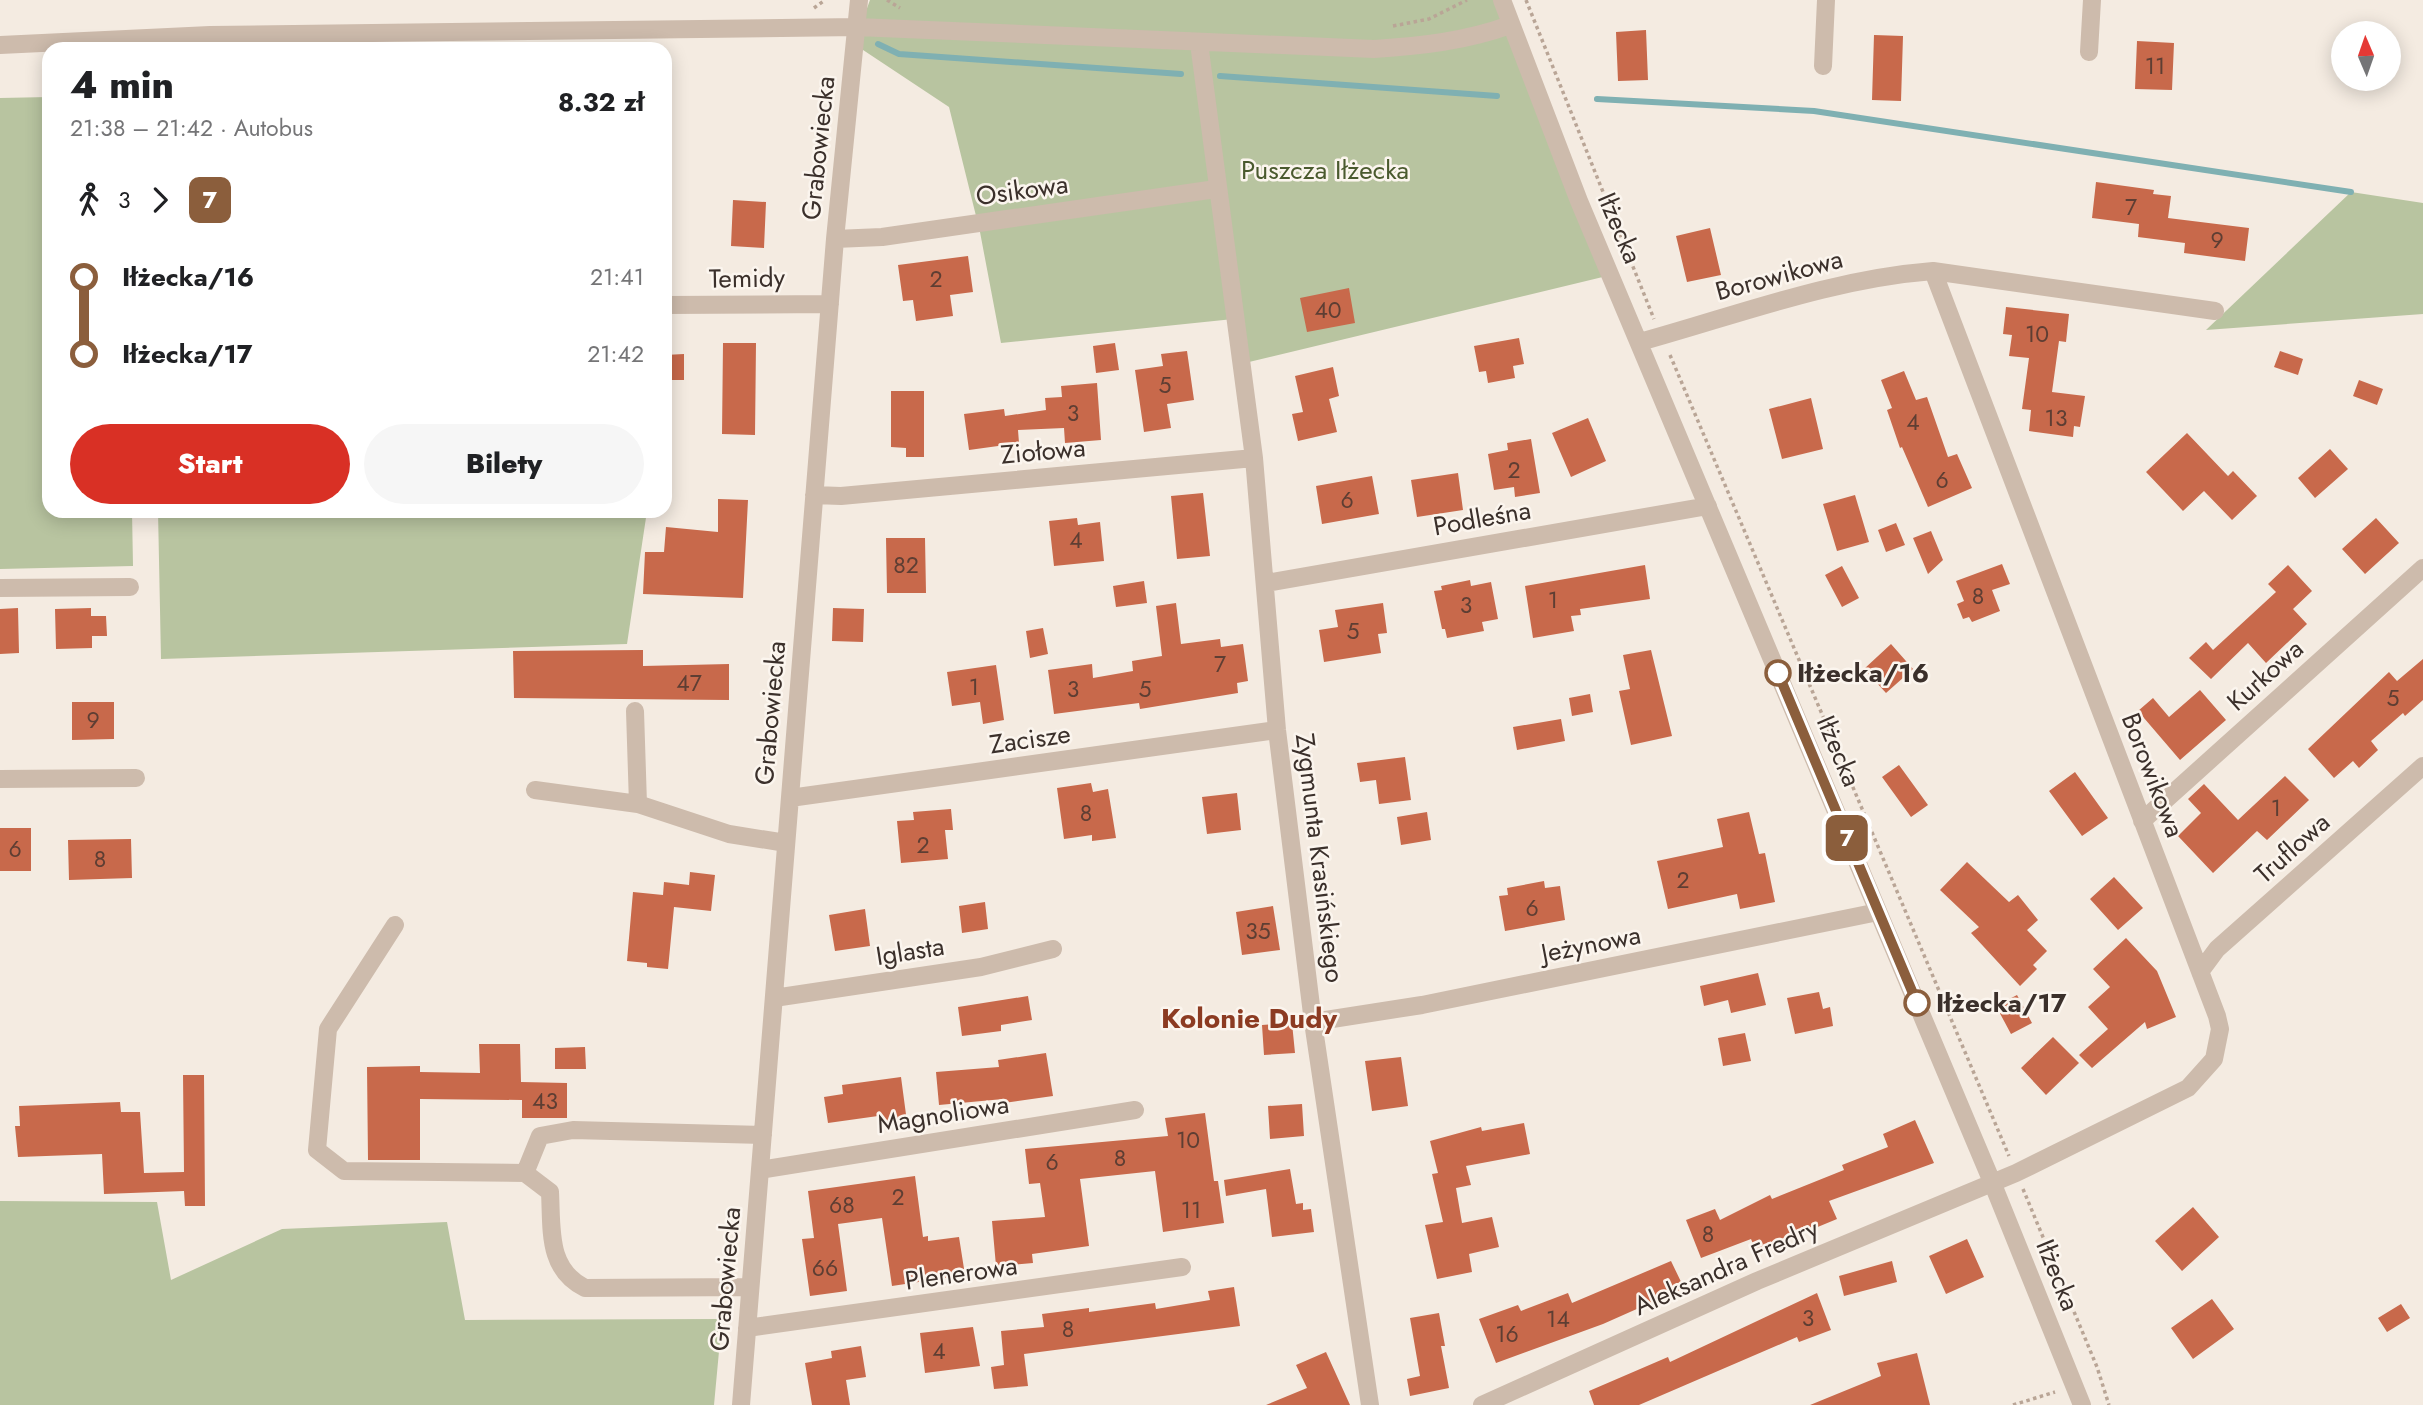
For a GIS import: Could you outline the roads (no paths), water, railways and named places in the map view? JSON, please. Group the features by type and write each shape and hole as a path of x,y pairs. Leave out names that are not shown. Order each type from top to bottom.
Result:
{"street":[{"name":"Grabowiecka","path":"741,1405 835,239 859,0"},
{"name":"Iłżecka","path":"1502,0 1579,201 1992,1182 2082,1405"},
{"path":"1823,66 1826,0"},
{"path":"2090,52 2092,0"},
{"path":"63,42 210,35 857,27 1374,49 1419,46 1480,36 1510,25"},
{"path":"0,45 42,43"},
{"path":"1199,43 1216,188 1254,458"},
{"name":"Osikowa","path":"835,239 882,237 1216,188"},
{"name":"Borowikowa","path":"1933,271 2220,1029 2214,1059 2188,1088 2016,1173 1992,1182"},
{"name":"Borowikowa","path":"1640,342 1802,293 1888,275 1933,271 2215,311"},
{"name":"Temidy","path":"672,305 830,304"},
{"name":"Zygmunta Krasińskiego","path":"1254,458 1277,730 1313,1022 1370,1405"},
{"name":"Ziołowa","path":"814,495 841,496 1254,458"},
{"name":"Podleśna","path":"1266,583 1708,506"},
{"name":"Kurkowa","path":"2142,821 2423,568"},
{"path":"0,588 130,587"},
{"path":"635,711 638,804"},
{"name":"Zacisze","path":"790,798 1277,730"},
{"name":"Truflowa","path":"2200,972 2217,949 2423,766"},
{"path":"0,779 136,778"},
{"path":"535,790 638,804 729,834 786,843"},
{"name":"Jeżynowa","path":"1313,1022 1422,1005 1878,912"},
{"path":"395,925 328,1029 317,1150 344,1171 525,1173 550,1192 556,1260 571,1281 585,1288 750,1287"},
{"name":"Iglasta","path":"774,998 981,967 1053,949"},
{"name":"Magnoliowa","path":"760,1170 1135,1110"},
{"path":"525,1173 540,1136 573,1130 763,1135"},
{"name":"Aleksandra Fredry","path":"1482,1405 1504,1401 1757,1281 1992,1182"},
{"name":"Plenerowa","path":"747,1328 1182,1267"}],"waterway":[{"path":"878,44 899,54 1181,74"},
{"path":"1220,76 1497,96"},
{"path":"1597,99 1814,111 2351,192"}],"place":[{"name":"Iłżecka/16","path":"1778,673"},
{"name":"Iłżecka/17","path":"1917,1003"}],"district":[{"name":"Kolonie Dudy","path":"1249,1018"}],"park label":[{"name":"Puszcza Iłżecka","path":"1325,170"}]}
